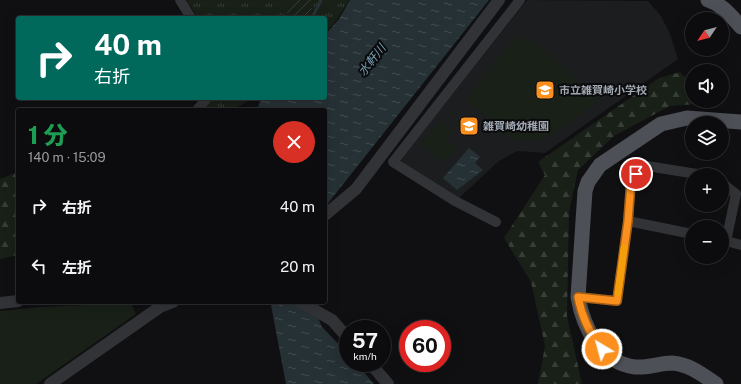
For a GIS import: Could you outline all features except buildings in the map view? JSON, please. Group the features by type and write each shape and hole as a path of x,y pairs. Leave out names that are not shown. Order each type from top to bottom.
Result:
{"main road":[{"path":"708,0 717,3 728,12 741,28"},
{"path":"716,384 700,373 684,366 671,363 635,367 625,364 602,349 592,336 581,312 578,297 585,191 591,177 600,165 661,124 682,119 699,118 741,122"}],"street":[{"path":"180,0 190,16"},
{"path":"327,213 356,189 499,0 514,11"},
{"path":"496,222 455,201 393,162 514,11 520,0"},
{"path":"199,108 205,100"},
{"path":"578,297 617,301 628,221 631,182 641,165 685,172"},
{"path":"729,188 739,195 729,226"},
{"path":"628,221 685,233"},
{"path":"729,242 741,245"},
{"path":"0,303 16,301"},
{"path":"50,384 160,307 168,304"},
{"path":"304,304 332,320 339,328"},
{"path":"378,372 388,384"}],"shaded area":[{"name":"市立雑賀崎小学校","path":"527,0 648,1 661,16 670,34 678,59 545,153 517,151 499,161 458,199 400,160"}],"green space":[{"path":"294,0 315,0 309,16 290,16 284,8"},
{"path":"349,0 338,18 327,32 327,16 197,16 187,1"},
{"path":"531,38 599,101 544,140 510,139 466,99 514,39"},
{"path":"680,72 685,77 685,105 670,106 614,136 578,170 569,212 567,316 582,384 538,384 545,346 531,282 504,238 545,175 538,162 659,78"},
{"path":"211,100 250,100 236,108 205,108"},
{"path":"441,121 453,132 447,140 456,148 443,163 421,144"},
{"path":"16,173 16,255 0,259 0,179"},
{"path":"131,304 136,314 36,384 0,384 0,311 41,307"}],"water":[{"name":"水軒川","path":"350,0 489,0 327,204 327,108 258,108 262,100 327,100 327,33 339,19"},
{"path":"469,148 480,157 475,163 483,170 457,190 443,178"},
{"path":"270,304 312,304 322,327 339,345 339,372 364,372 374,384 286,384"}],"waterway":[{"path":"313,16 321,0"}],"slow traffic":[{"path":"618,293 624,248"}],"place":[{"name":"市立雑賀崎小学校","path":"545,90"},
{"name":"雑賀崎幼稚園","path":"469,126"}],"route":[{"path":"602,349 585,324 578,297 617,301 628,221 631,182 636,174"}]}
